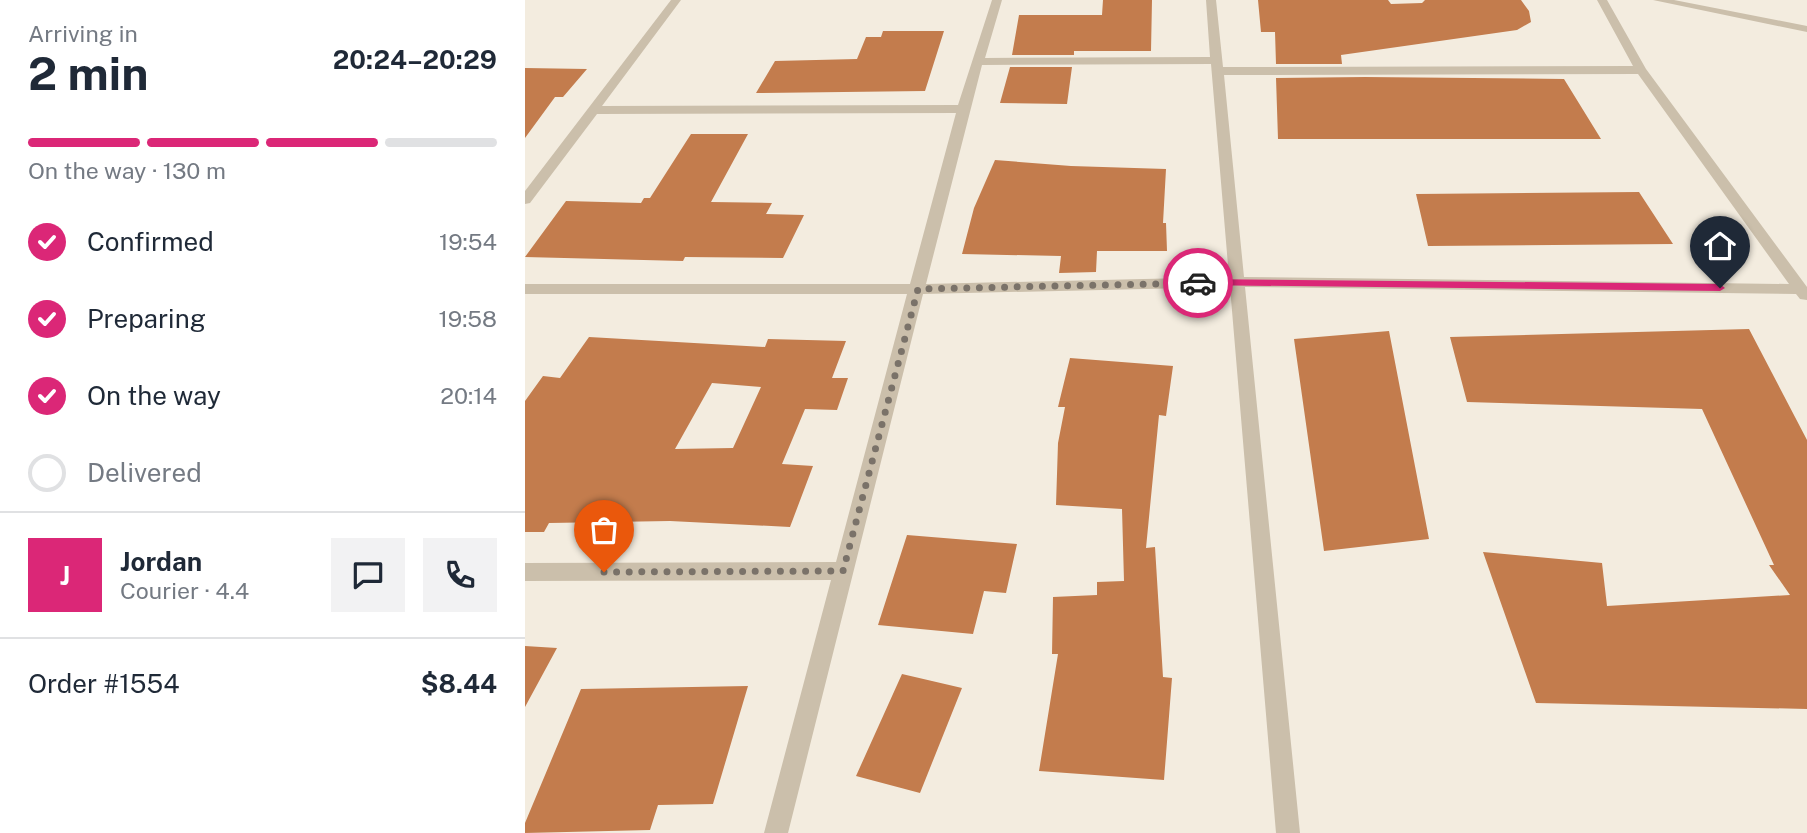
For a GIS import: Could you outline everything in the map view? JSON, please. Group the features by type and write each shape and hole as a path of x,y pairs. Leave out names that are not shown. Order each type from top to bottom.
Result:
{"street":[{"path":"525,201 676,0"},
{"path":"776,833 963,109 997,0"},
{"path":"1211,0 1288,833"},
{"path":"1602,0 1641,70 1804,293"},
{"path":"1658,0 1807,29"},
{"path":"978,62 1641,70"},
{"path":"595,110 963,109"},
{"path":"525,289 918,289 1238,282 1804,293"},
{"path":"525,572 843,571"}],"building":[{"path":"1103,0 1152,0 1151,51 1074,51 1074,55 1012,55 1019,15 1102,15"},
{"path":"1258,0 1388,0 1391,4 1422,3 1425,0 1521,0 1529,11 1531,22 1517,30 1341,55 1342,64 1276,64 1275,32 1261,32"},
{"path":"883,31 944,31 925,91 756,93 775,61 857,59 866,37 881,37"},
{"path":"1010,67 1072,67 1067,104 1000,103"},
{"path":"525,68 587,69 563,97 555,97 525,138"},
{"path":"1276,78 1564,79 1601,139 1278,139"},
{"path":"691,134 748,134 711,202 772,203 766,214 804,215 783,258 685,257 683,261 525,257 566,201 641,203 644,198 650,198"},
{"path":"995,160 1166,169 1163,223 1166,223 1167,251 1097,251 1096,272 1059,273 1061,256 962,254 974,208"},
{"path":"1639,192 1673,244 1428,246 1416,194"},
{"path":"1749,329 1807,440 1807,709 1536,703 1483,552 1602,563 1607,606 1790,595 1769,565 1774,565 1702,409 1467,402 1450,337"},
{"path":"1389,331 1429,539 1324,551 1294,339"},
{"path":"589,337 765,347 768,339 846,341 832,378 848,378 837,410 805,409 782,464 813,466 790,527 670,521 549,523 544,532 525,532 525,401 543,376 560,378","holes":["712,383 761,387 733,448 675,449"]},
{"path":"1070,358 1173,366 1166,416 1159,415 1146,548 1155,547 1163,677 1172,678 1164,780 1039,771 1058,654 1052,654 1053,597 1097,595 1097,582 1124,581 1122,509 1056,505 1058,443 1065,407 1058,407"},
{"path":"907,535 1017,544 1006,593 984,591 973,634 878,625"},
{"path":"525,646 557,648 525,707"},
{"path":"902,674 962,688 920,793 856,776"},
{"path":"748,686 713,804 658,805 650,830 525,833 525,823 581,689"}],"way so far":[{"path":"604,572 843,571 918,289 1198,283"}],"route":[{"path":"1198,283 1720,288"}]}
